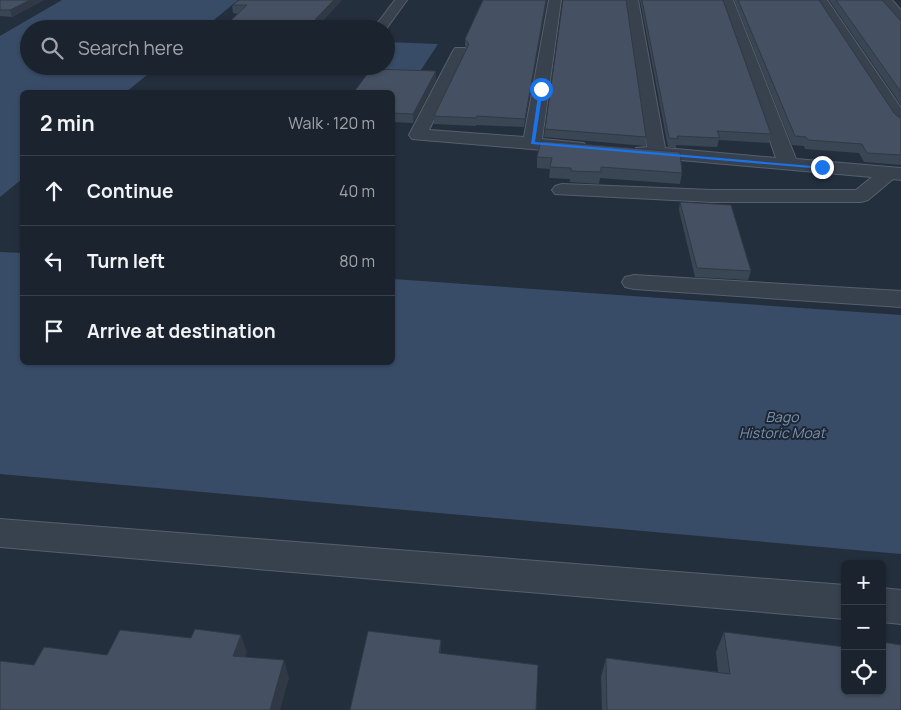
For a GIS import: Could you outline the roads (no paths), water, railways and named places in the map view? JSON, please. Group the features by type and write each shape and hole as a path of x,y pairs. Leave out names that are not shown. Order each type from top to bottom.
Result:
{"street":[{"path":"386,20 401,0"},
{"path":"532,143 555,0"},
{"path":"632,0 657,153"},
{"path":"727,0 788,164"},
{"path":"821,0 901,120"},
{"path":"885,0 901,18"},
{"path":"460,51 418,134 600,148"},
{"path":"628,150 895,174"},
{"path":"562,190 712,196 860,196 895,174"},
{"path":"634,282 901,299"},
{"path":"0,533 841,602"},
{"path":"886,605 901,607"}],"water":[{"path":"62,0 238,0 214,20 28,20"},
{"path":"20,24 20,75 147,75 128,90 20,90 20,181 0,197 0,36"},
{"path":"395,42 438,44 419,73 395,70"},
{"name":"Bago Historic Moat","path":"0,252 20,253 20,365 395,365 395,279 901,315 901,554 0,474"}]}
